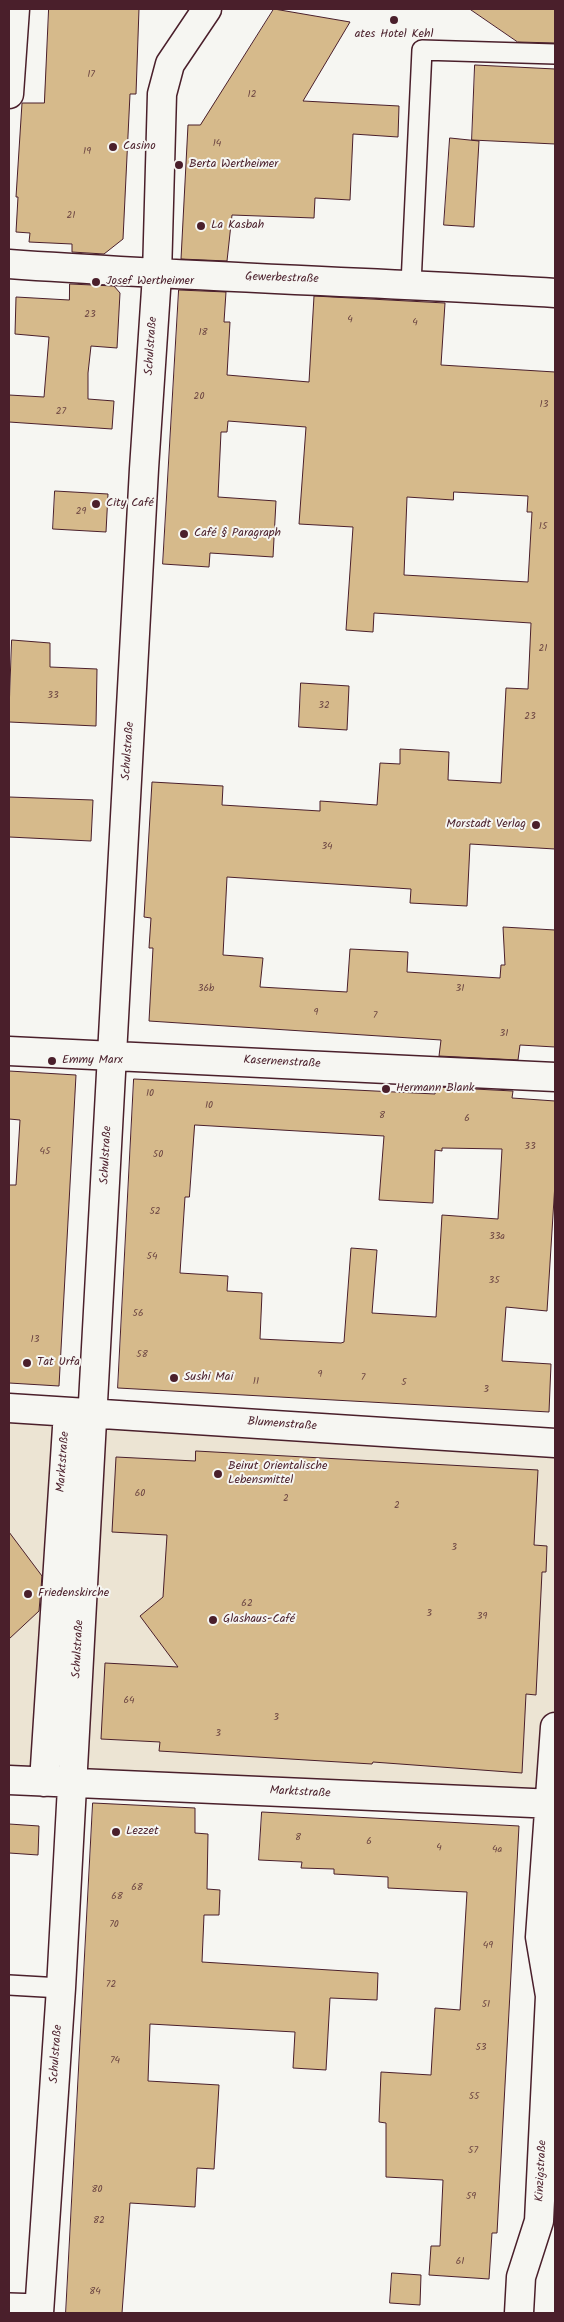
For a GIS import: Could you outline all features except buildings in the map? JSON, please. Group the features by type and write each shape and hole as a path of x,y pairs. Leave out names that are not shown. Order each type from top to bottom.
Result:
{"street":[{"path":"9,94 15,9"},
{"name":"Schulstraße","path":"40,2309 72,1783 80,1412 112,1054 144,469 157,275 162,94 170,64 207,9"},
{"name":"Gewerbestraße","path":"9,264 157,275 411,284 555,293"},
{"name":"Kasernenstraße","path":"9,1050 555,1077"},
{"name":"Blumenstraße","path":"9,1408 555,1443"},
{"name":"Marktstraße","path":"44,1782 80,1412"},
{"name":"Kinzigstraße","path":"519,2313 521,2276 540,2221 550,1996 540,1937 552,1804 555,1727"},
{"name":"Marktstraße","path":"9,1780 552,1804"}],"lane":[{"path":"411,284 422,50 555,54"},
{"path":"9,1985 61,1988"},
{"path":"9,2303 40,2309"}],"shaded area":[{"path":"9,1410 555,1436 555,1796 9,1766"}],"place":[{"name":"ates Hotel Kehl","path":"394,20"},
{"name":"Casino","path":"113,147"},
{"name":"Berta Wertheimer","path":"179,165"},
{"name":"La Kasbah","path":"201,226"},
{"name":"Josef Wertheimer","path":"96,282"},
{"name":"City Café","path":"96,504"},
{"name":"Café § Paragraph","path":"184,534"},
{"name":"Morstadt Verlag","path":"536,825"},
{"name":"Emmy Marx","path":"52,1061"},
{"name":"Hermann Blank","path":"386,1089"},
{"name":"Tat Urfa","path":"27,1363"},
{"name":"Sushi Mai","path":"174,1378"},
{"name":"Beirut Orientalische Lebensmittel","path":"218,1474"},
{"name":"Friedenskirche","path":"28,1594"},
{"name":"Glashaus-Café","path":"213,1620"},
{"name":"Lezzet","path":"116,1832"}]}
